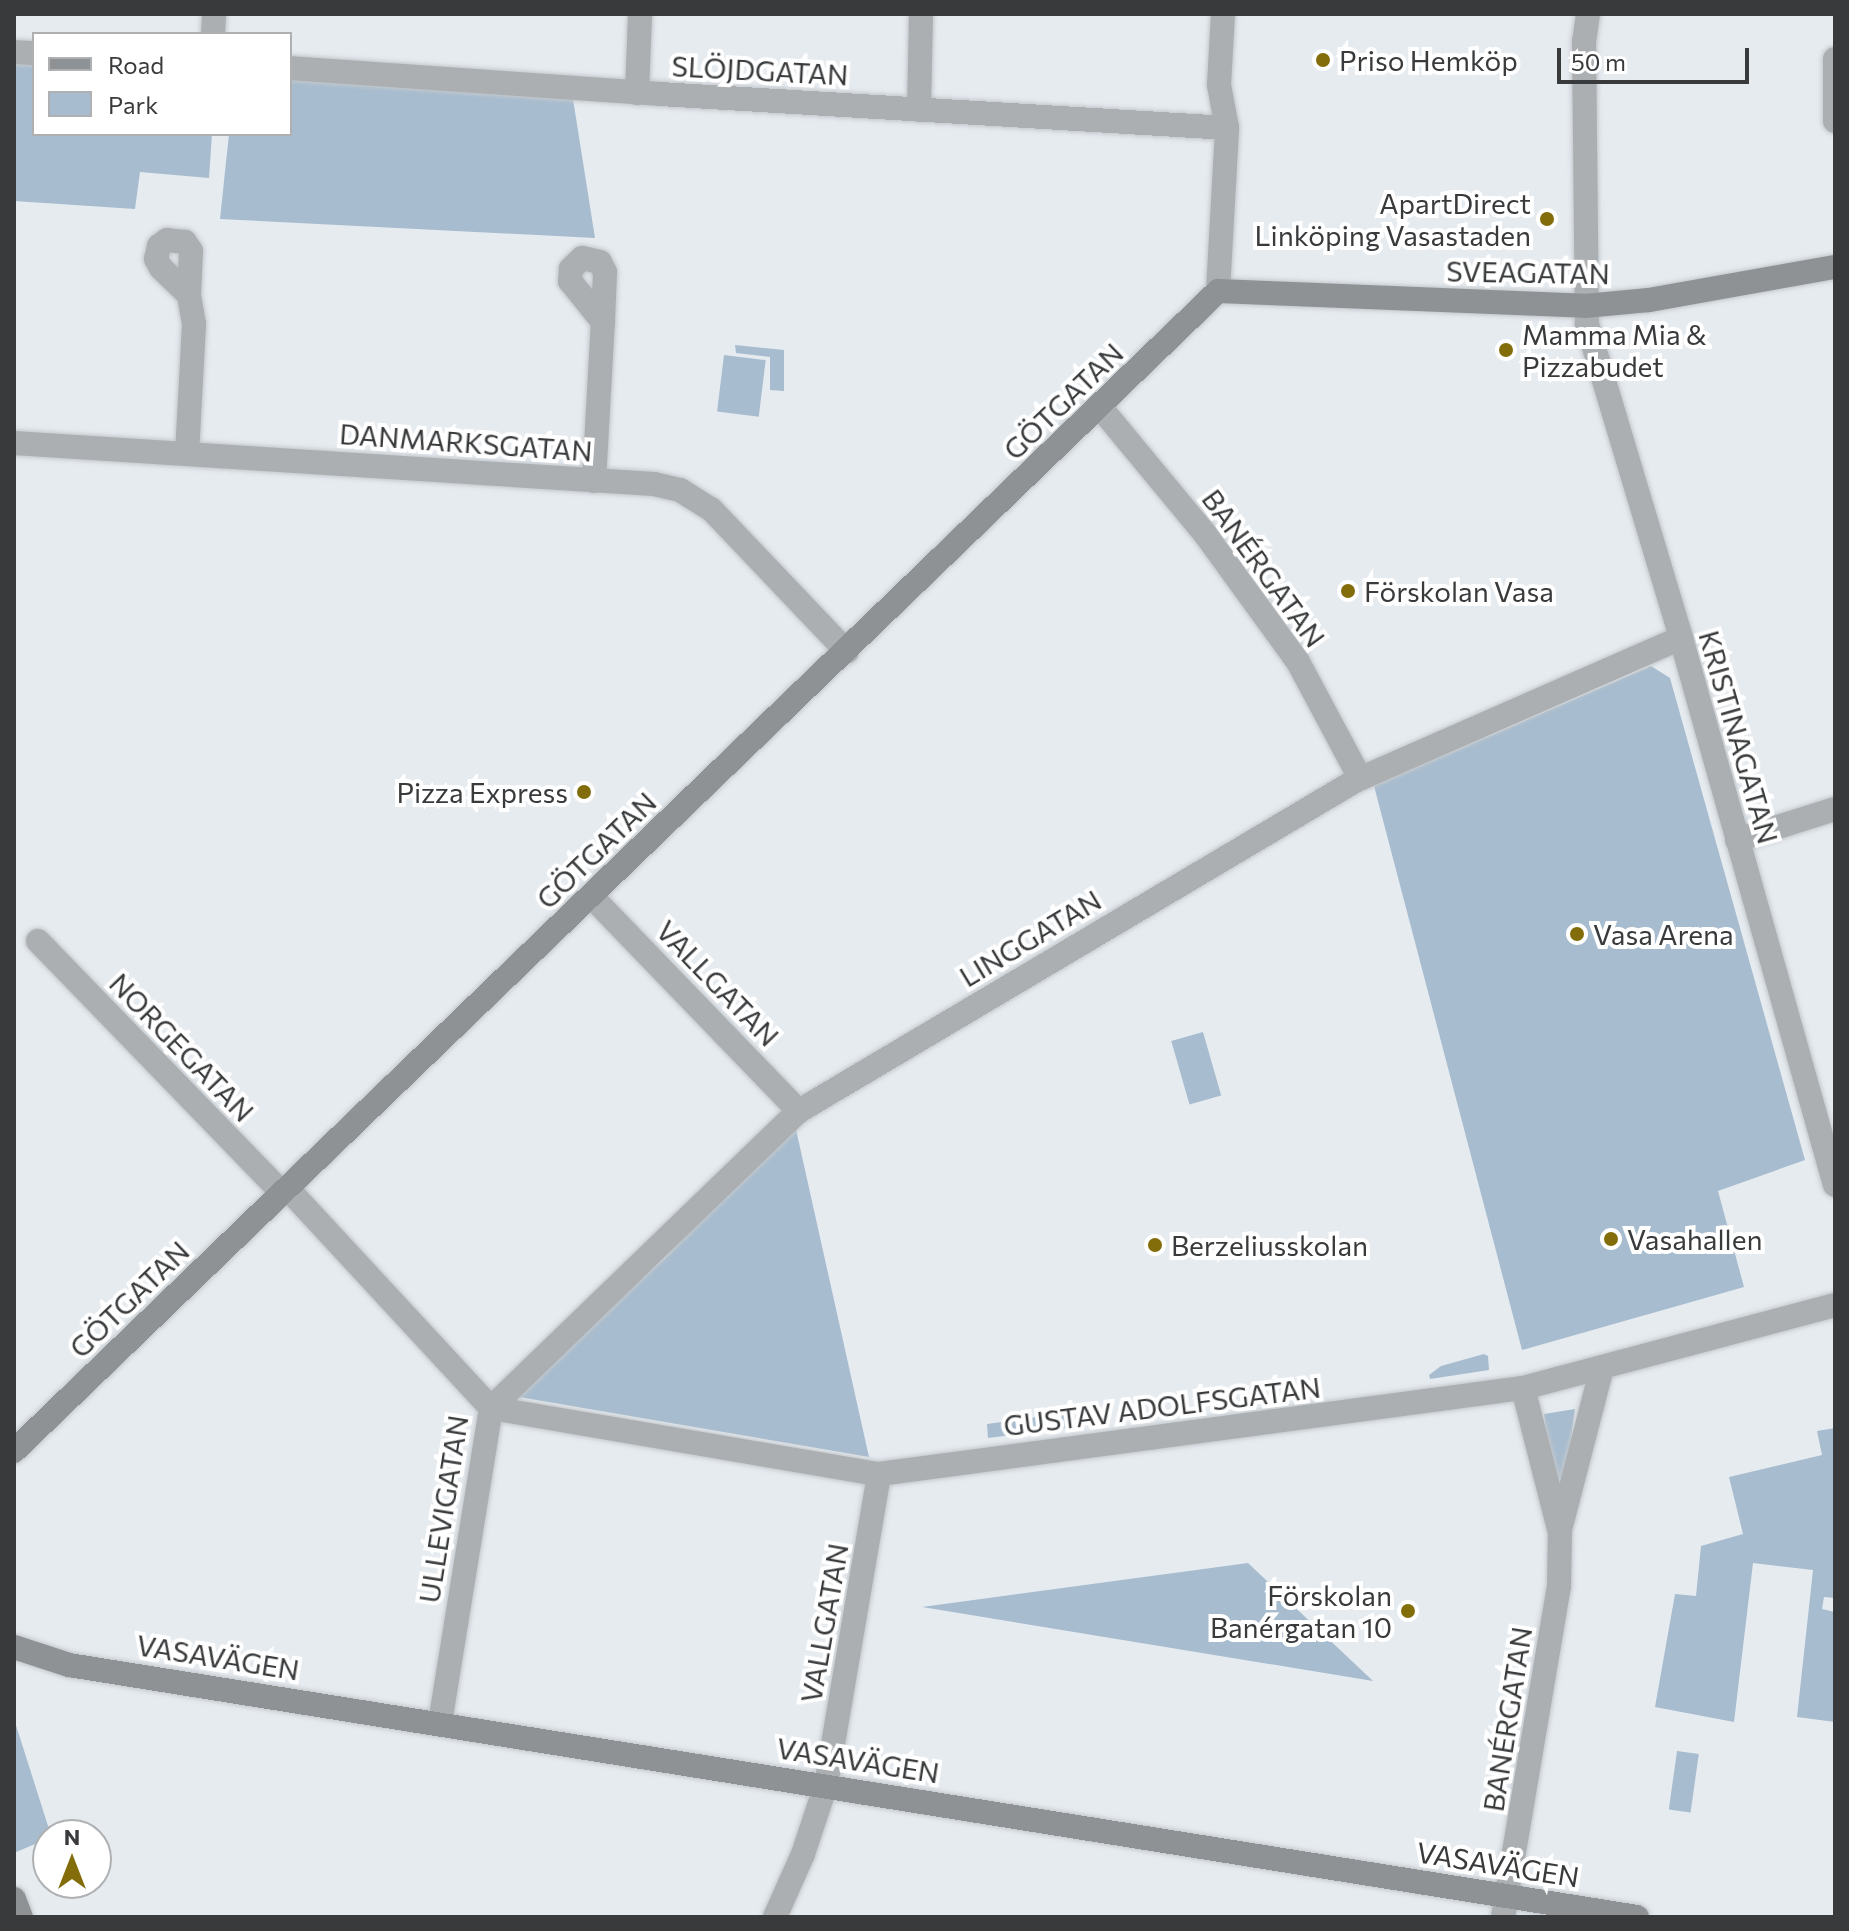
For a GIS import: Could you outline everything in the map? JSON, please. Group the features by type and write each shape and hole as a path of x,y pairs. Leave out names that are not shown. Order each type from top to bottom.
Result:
{"street":[{"path":"637,93 640,14"},
{"path":"919,110 921,14"},
{"path":"1218,291 1227,128 1219,85 1223,14"},
{"name":"KRISTINAGATAN","path":"1588,14 1584,41 1585,306 1588,329 1681,638 1835,1185"},
{"path":"1835,59 1835,121"},
{"name":"SLÖJDGATAN","path":"292,68 637,93 1227,128"},
{"name":"SVEAGATAN","path":"1218,291 1585,306 1649,300 1835,267"},
{"name":"GÖTGATAN","path":"14,1451 847,652 1218,291"},
{"path":"187,454 194,324 189,295"},
{"path":"594,481 603,322"},
{"name":"BANÉRGATAN","path":"1100,407 1205,534 1298,662 1360,778"},
{"name":"DANMARKSGATAN","path":"14,443 654,484 696,497 847,652"},
{"name":"LINGGATAN","path":"491,1408 799,1111 1360,778 1681,638"},
{"path":"1737,840 1835,809"},
{"name":"VALLGATAN","path":"592,897 799,1111"},
{"name":"NORGEGATAN","path":"38,941 286,1192"},
{"name":"ULLEVIGATAN","path":"286,1192 491,1408 440,1723"},
{"name":"GUSTAV ADOLFSGATAN","path":"491,1408 879,1474 1523,1388 1835,1305"},
{"name":"BANÉRGATAN","path":"1506,1906 1559,1586 1560,1530 1602,1368"},
{"name":"BANÉRGATAN","path":"1523,1388 1560,1530"},
{"name":"VALLGATAN","path":"775,1917 803,1854 826,1785 879,1474"},
{"name":"VASAVÄGEN","path":"14,1647 69,1665 826,1785 1506,1906 1637,1917"},
{"name":"VASAVÄGEN","path":"14,1667 69,1665"},
{"path":"14,1899 21,1917"}],"green space":[{"path":"14,59 32,60 32,136 212,136 209,178 140,172 135,209 14,201"},
{"path":"292,78 573,99 595,238 220,219 229,136 292,136"},
{"path":"735,345 784,350 784,391 770,390 770,357 736,353"},
{"path":"724,355 766,360 759,417 717,412"},
{"name":"Vasa Arena","path":"1651,666 1670,678 1805,1160 1718,1191 1744,1287 1522,1350 1374,786"},
{"path":"1203,1032 1221,1095 1189,1105 1171,1041"},
{"path":"795,1125 869,1457 513,1396 665,1258"},
{"path":"1484,1354 1488,1356 1489,1370 1430,1379 1429,1375 1441,1366"},
{"path":"1575,1409 1562,1505 1554,1498 1544,1414"},
{"path":"1073,1412 1069,1428 988,1438 987,1424"},
{"path":"1835,1428 1835,1598 1824,1597 1822,1609 1835,1612 1835,1722 1797,1717 1813,1570 1753,1563 1734,1722 1655,1707 1675,1594 1696,1596 1701,1546 1743,1534 1729,1477 1822,1455 1817,1431"},
{"path":"1248,1563 1373,1681 922,1607"},
{"path":"14,1719 46,1819 32,1819 32,1845 14,1853"},
{"path":"1677,1751 1699,1754 1691,1812 1669,1809"}],"place":[{"name":"Priso Hemköp","path":"1323,60"},
{"name":"ApartDirect Linköping Vasastaden","path":"1547,219"},
{"name":"Mamma Mia & Pizzabudet","path":"1506,350"},
{"name":"Förskolan Vasa","path":"1348,591"},
{"name":"Pizza Express","path":"584,792"},
{"name":"Vasa Arena","path":"1577,934"},
{"name":"Vasahallen","path":"1611,1239"},
{"name":"Berzeliusskolan","path":"1155,1245"},
{"name":"Förskolan Banérgatan 10","path":"1408,1611"}]}
